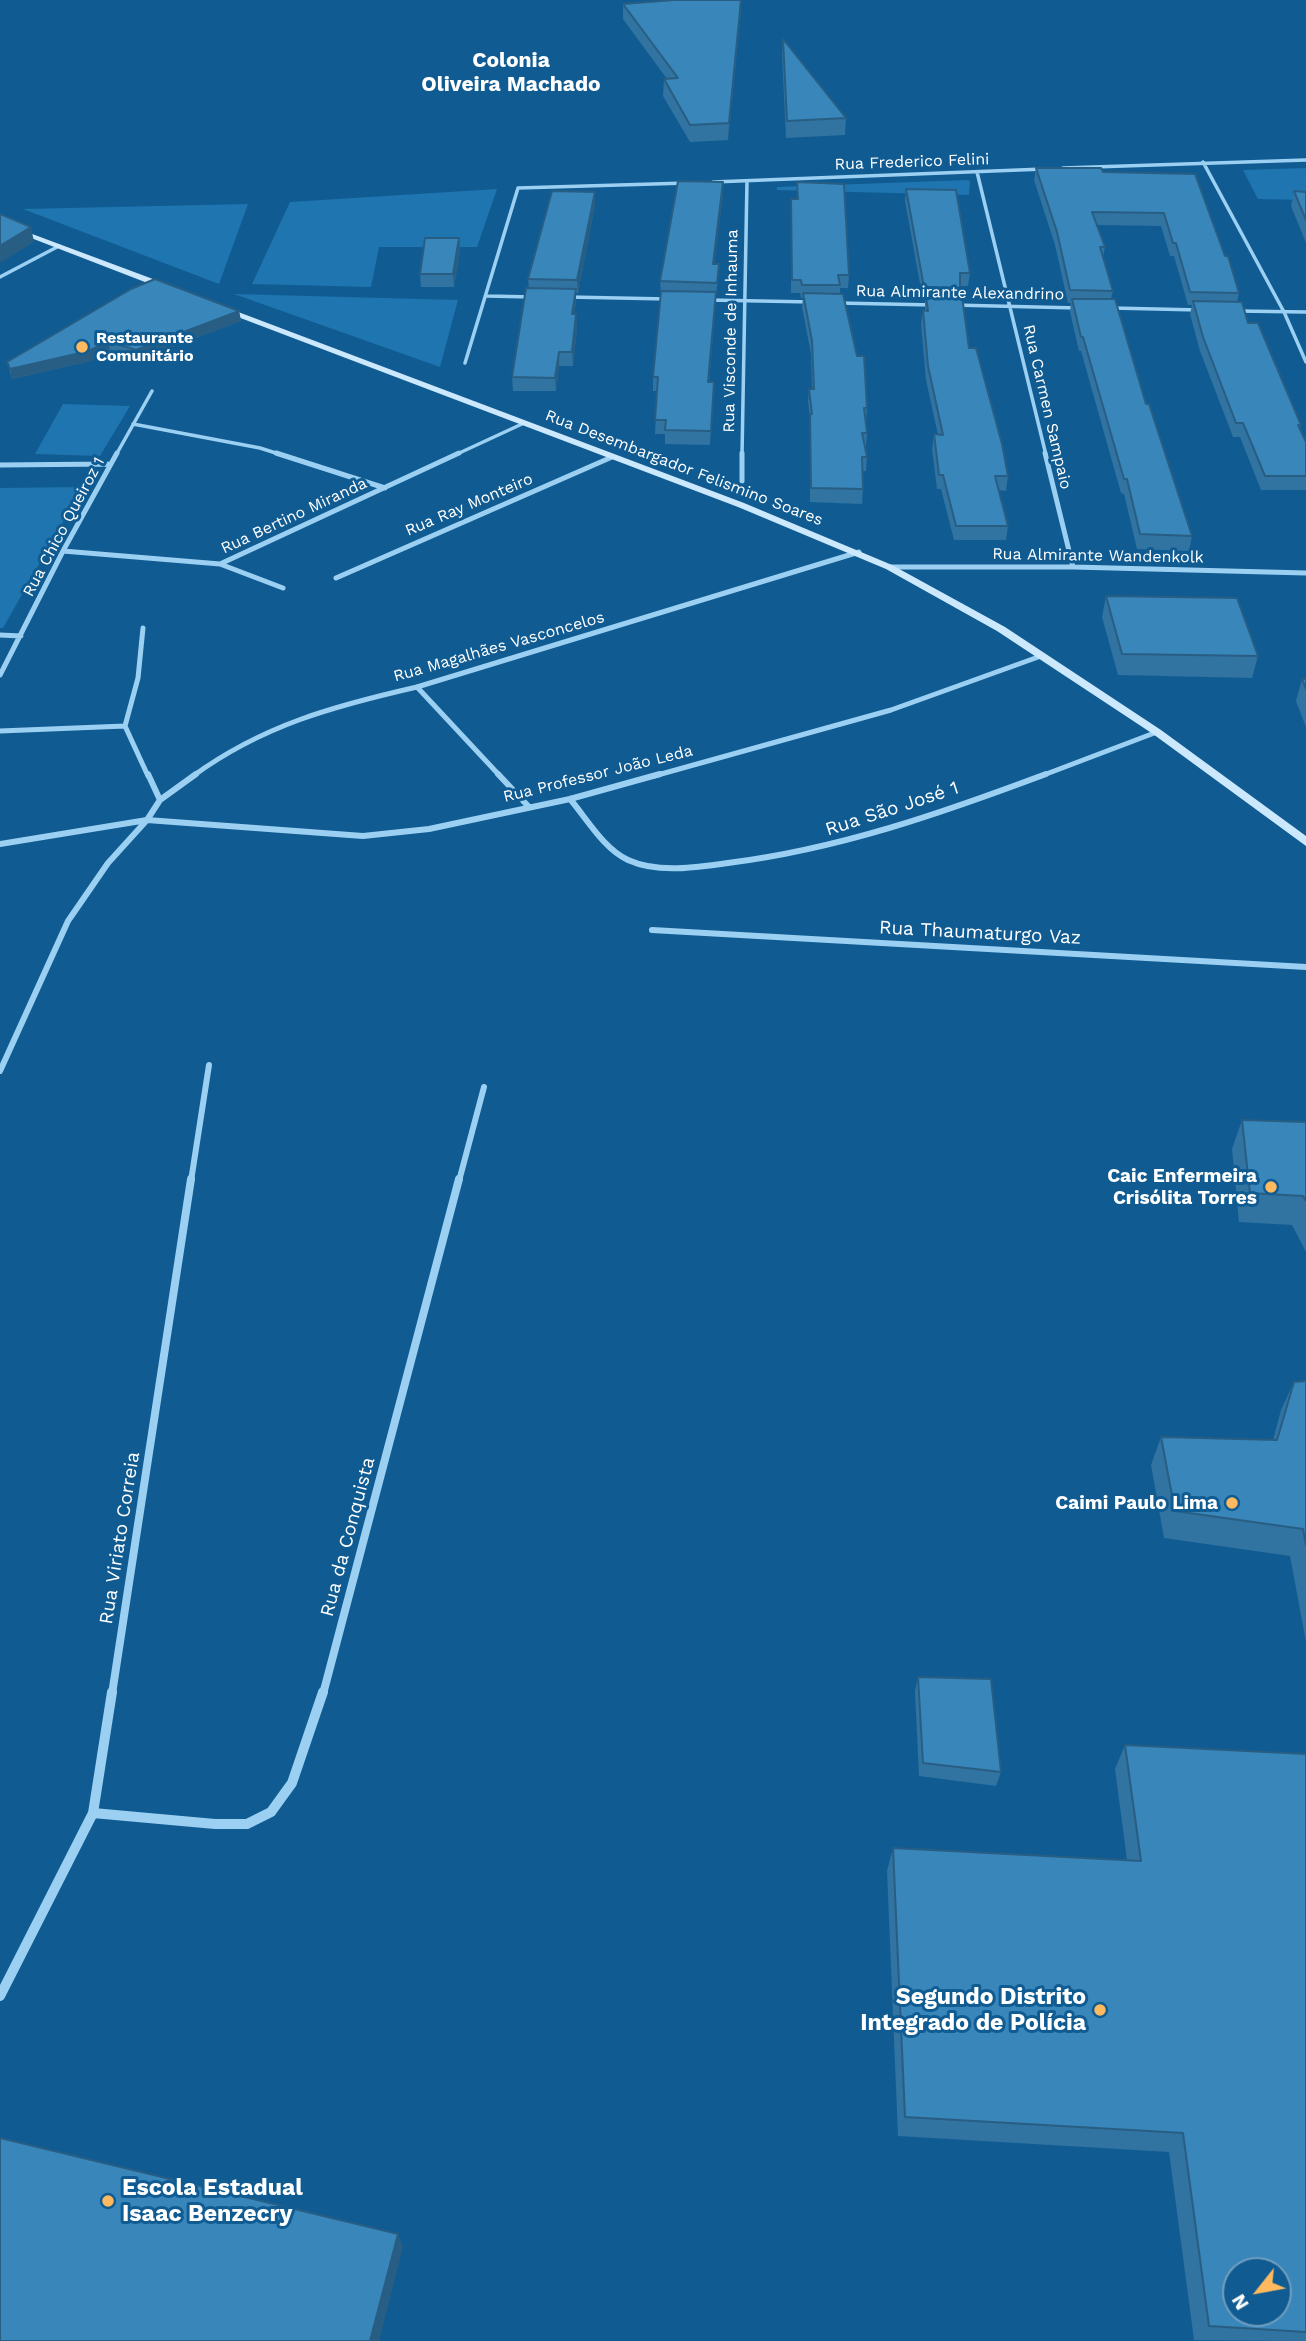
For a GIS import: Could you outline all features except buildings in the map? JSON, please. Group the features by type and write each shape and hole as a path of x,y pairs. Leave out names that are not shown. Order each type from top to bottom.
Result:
{"street":[{"name":"Rua Frederico Felini","path":"706,182 1306,160"},
{"path":"1203,162 1284,312 1306,362"},
{"name":"Rua Carmen Sampaio","path":"976,172 1073,567"},
{"name":"Rua Visconde de Inhauma","path":"742,481 747,181"},
{"path":"465,363 518,188 693,183"},
{"path":"0,224 181,293"},
{"path":"0,277 59,246"},
{"path":"487,296 539,297"},
{"path":"565,297 670,299"},
{"path":"696,300 823,303"},
{"name":"Rua Almirante Alexandrino","path":"836,303 1079,308"},
{"name":"Rua Desembargador Felismino Soares","path":"219,307 860,552 1001,629 1157,732 1306,842"},
{"path":"1106,308 1202,310"},
{"path":"1229,311 1306,312"},
{"name":"Rua Chico Queiroz 1","path":"0,675 63,551 152,391"},
{"path":"133,424 260,448 384,488"},
{"name":"Rua Bertino Miranda","path":"63,551 220,564 522,424"},
{"name":"Rua Ray Monteiro","path":"336,578 612,457"},
{"path":"0,465 110,464"},
{"name":"Rua Magalhães Vasconcelos","path":"160,800 227,751 298,719 345,704 417,687 860,552"},
{"path":"220,564 283,587"},
{"name":"Rua Almirante Wandenkolk","path":"889,567 1073,567 1306,573"},
{"path":"0,1072 68,921 108,863 147,820 160,800 125,726 138,678 143,628"},
{"path":"0,635 21,636"},
{"name":"Rua Professor João Leda","path":"147,820 363,836 429,829 570,799 891,710 1041,656"},
{"path":"417,687 529,807"},
{"path":"0,731 125,726"},
{"name":"Rua São José 1","path":"570,799 625,860 658,868 747,862 870,836 1157,732"},
{"path":"0,844 147,820"},
{"name":"Rua Thaumaturgo Vaz","path":"652,930 1306,967"},
{"name":"Rua Viriato Correia","path":"0,1996 93,1813 209,1065"},
{"name":"Rua da Conquista","path":"93,1813 215,1824 247,1824 271,1812 292,1783 317,1716 484,1087"}],"shaded area":[{"path":"1306,168 1306,200 1258,199 1243,170"},
{"path":"970,181 969,195 777,190 777,187"},
{"path":"497,189 477,247 379,247 371,287 252,284 290,202"},
{"path":"248,204 219,284 23,209"},
{"path":"234,294 458,300 440,367"},
{"path":"63,404 130,406 100,456 35,454"},
{"path":"83,487 3,628 0,628 0,488"}],"place":[{"name":"Restaurante Comunitário","path":"82,347"},
{"name":"Caic Enfermeira Crisólita Torres","path":"1271,1187"},
{"name":"Caimi Paulo Lima","path":"1232,1503"},
{"name":"Segundo Distrito Integrado de Polícia","path":"1100,2010"},
{"name":"Escola Estadual Isaac Benzecry","path":"108,2201"}],"district":[{"name":"Colonia Oliveira Machado","path":"511,73"}]}
